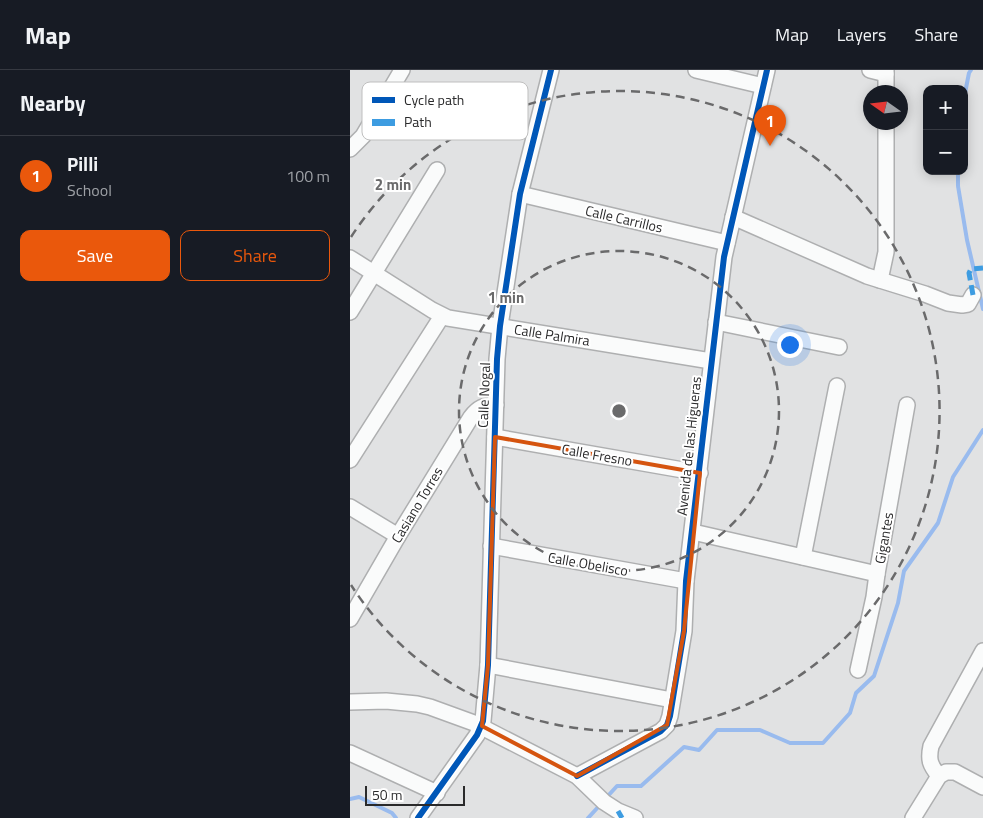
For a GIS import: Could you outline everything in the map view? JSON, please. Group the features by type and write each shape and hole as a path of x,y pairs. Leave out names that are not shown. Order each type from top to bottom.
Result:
{"street":[{"path":"395,82 402,70"},
{"name":"Calle Nogal","path":"482,726 488,665 497,359 500,326 520,194 551,70"},
{"path":"696,70 763,86"},
{"name":"Avenida de las Higueras","path":"576,776 661,731 669,721 684,631 686,581 724,257 767,70"},
{"path":"870,70 886,72 886,85"},
{"path":"880,280 886,252 886,130"},
{"path":"350,150 362,137"},
{"path":"350,312 438,170"},
{"name":"Calle Carrillos","path":"520,194 728,243"},
{"path":"733,217 867,276 954,304 968,304 973,295"},
{"name":"Calle Palmira","path":"350,258 442,316 711,362"},
{"path":"350,460 442,316"},
{"path":"716,322 839,347"},
{"path":"803,557 836,386"},
{"name":"Casiano Torres","path":"350,619 470,417 479,408 496,404"},
{"name":"Gigantes","path":"858,670 874,597 907,405"},
{"name":"Calle Fresno","path":"495,437 700,473"},
{"path":"350,507 398,536"},
{"path":"692,532 877,574"},
{"name":"Calle Obelisco","path":"491,546 686,581"},
{"path":"939,776 932,766 929,756 931,746 978,673 983,651"},
{"path":"488,665 672,700"},
{"path":"350,702 386,701 417,704 482,726 576,776 602,801 618,811 635,818"},
{"path":"418,818 482,726"},
{"path":"350,753 437,793"},
{"path":"912,818 939,776 946,772 955,772 983,787"}],"highlighted area":[{"path":"495,437 700,473 684,631 667,725 577,776 482,726 488,665"}],"waterway":[{"path":"967,85 971,70"},
{"path":"958,175 958,186 967,240 983,309"},
{"path":"606,798 617,786 641,786 684,747 699,750 717,730 760,730 790,743 823,743 850,713 856,693 874,676 898,603 904,571 938,523 953,477 983,430"},
{"path":"350,799 359,797 392,813 396,818"},
{"path":"588,818 600,805"}],"marked path":[{"path":"973,295 969,273 971,269 983,268"},
{"path":"618,811 622,818"}],"cycle path":[{"path":"418,818 477,735 483,721 488,665 497,359 500,326 520,194 551,70"},
{"path":"577,776 661,731 667,725 670,716 684,631 686,581 724,257 767,70"}],"place":[{"name":"Pilli","path":"770,146"}]}
